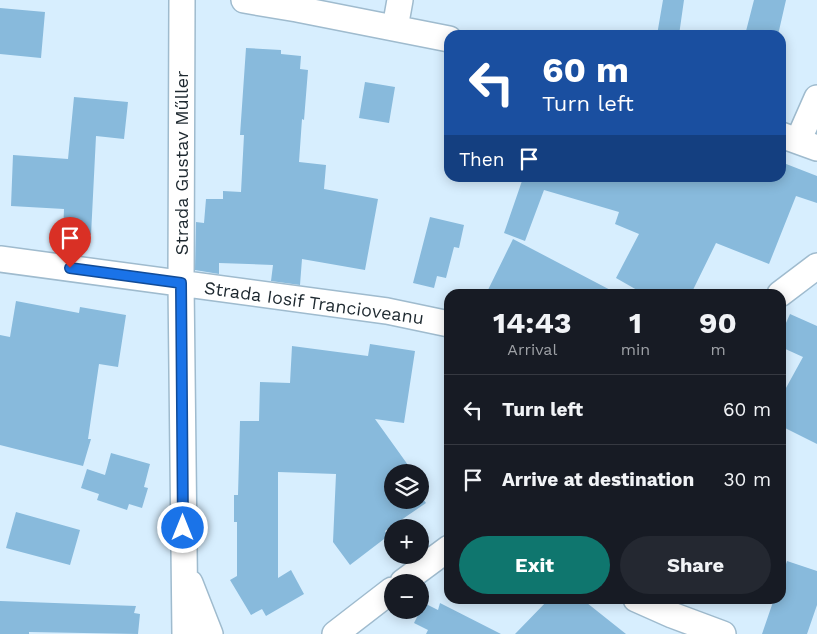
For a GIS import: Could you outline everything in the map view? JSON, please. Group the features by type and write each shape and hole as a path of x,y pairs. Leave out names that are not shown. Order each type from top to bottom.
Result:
{"street":[{"name":"Strada Gustav Műller","path":"182,0 181,283 184,634"},
{"path":"244,0 297,8 444,38"},
{"path":"395,28 400,0"},
{"path":"799,141 817,98"},
{"name":"Strada Iosif Trancioveanu","path":"0,259 387,310 444,323"},
{"path":"786,289 817,266"},
{"path":"414,574 444,552"},
{"name":"Strada Gustav Műller","path":"183,565 210,634"},
{"path":"335,634 384,596"},
{"path":"647,604 723,634"}],"building":[{"path":"663,0 684,0 680,30 658,30"},
{"path":"754,0 786,0 779,30 746,30"},
{"path":"0,8 45,12 41,58 0,54"},
{"path":"246,48 281,50 281,54 301,56 300,69 308,70 299,162 326,165 324,189 378,199 365,270 302,259 300,285 271,281 273,265 219,263 219,274 195,270 196,222 204,223 206,199 223,199 223,191 241,192 244,135 240,135"},
{"path":"365,82 395,87 389,123 359,118"},
{"path":"74,97 128,102 124,139 96,136 91,235 63,234 64,209 11,206 13,155 68,159"},
{"path":"786,164 817,176 817,203 796,196 769,264 716,243 693,289 635,289 616,278 639,234 615,224 619,212 544,190 525,241 504,233 522,182 786,182"},
{"path":"430,217 464,225 459,248 454,247 446,278 437,276 434,288 413,283"},
{"path":"513,239 608,289 488,289"},
{"path":"16,301 79,313 80,307 126,315 118,367 99,364 88,439 91,439 83,466 0,445 0,335 10,337"},
{"path":"790,314 817,326 817,444 786,428 786,388 803,357 786,349 786,323"},
{"path":"370,344 415,351 404,423 375,419 407,464 384,464 384,509 417,509 403,519 384,519 384,539 350,565 333,542 336,474 278,472 278,578 291,570 304,594 266,616 262,609 251,615 230,580 237,576 237,522 234,522 234,495 238,495 240,421 259,421 260,382 290,383 292,346 368,356"},
{"path":"111,453 150,464 144,487 148,488 142,508 129,504 127,510 97,500 99,494 81,488 87,469 105,475"},
{"path":"16,512 80,530 70,565 6,548"},
{"path":"787,561 817,571 817,605 807,634 762,634 772,604 786,604"},
{"path":"0,601 136,606 134,613 140,614 138,634 29,632 29,634 0,634"},
{"path":"440,603 501,634 426,634 428,630 414,623 416,619 429,619 429,606 438,610"},
{"path":"544,604 588,604 626,634 515,634"}],"route":[{"path":"70,268 181,283 183,528"}]}
